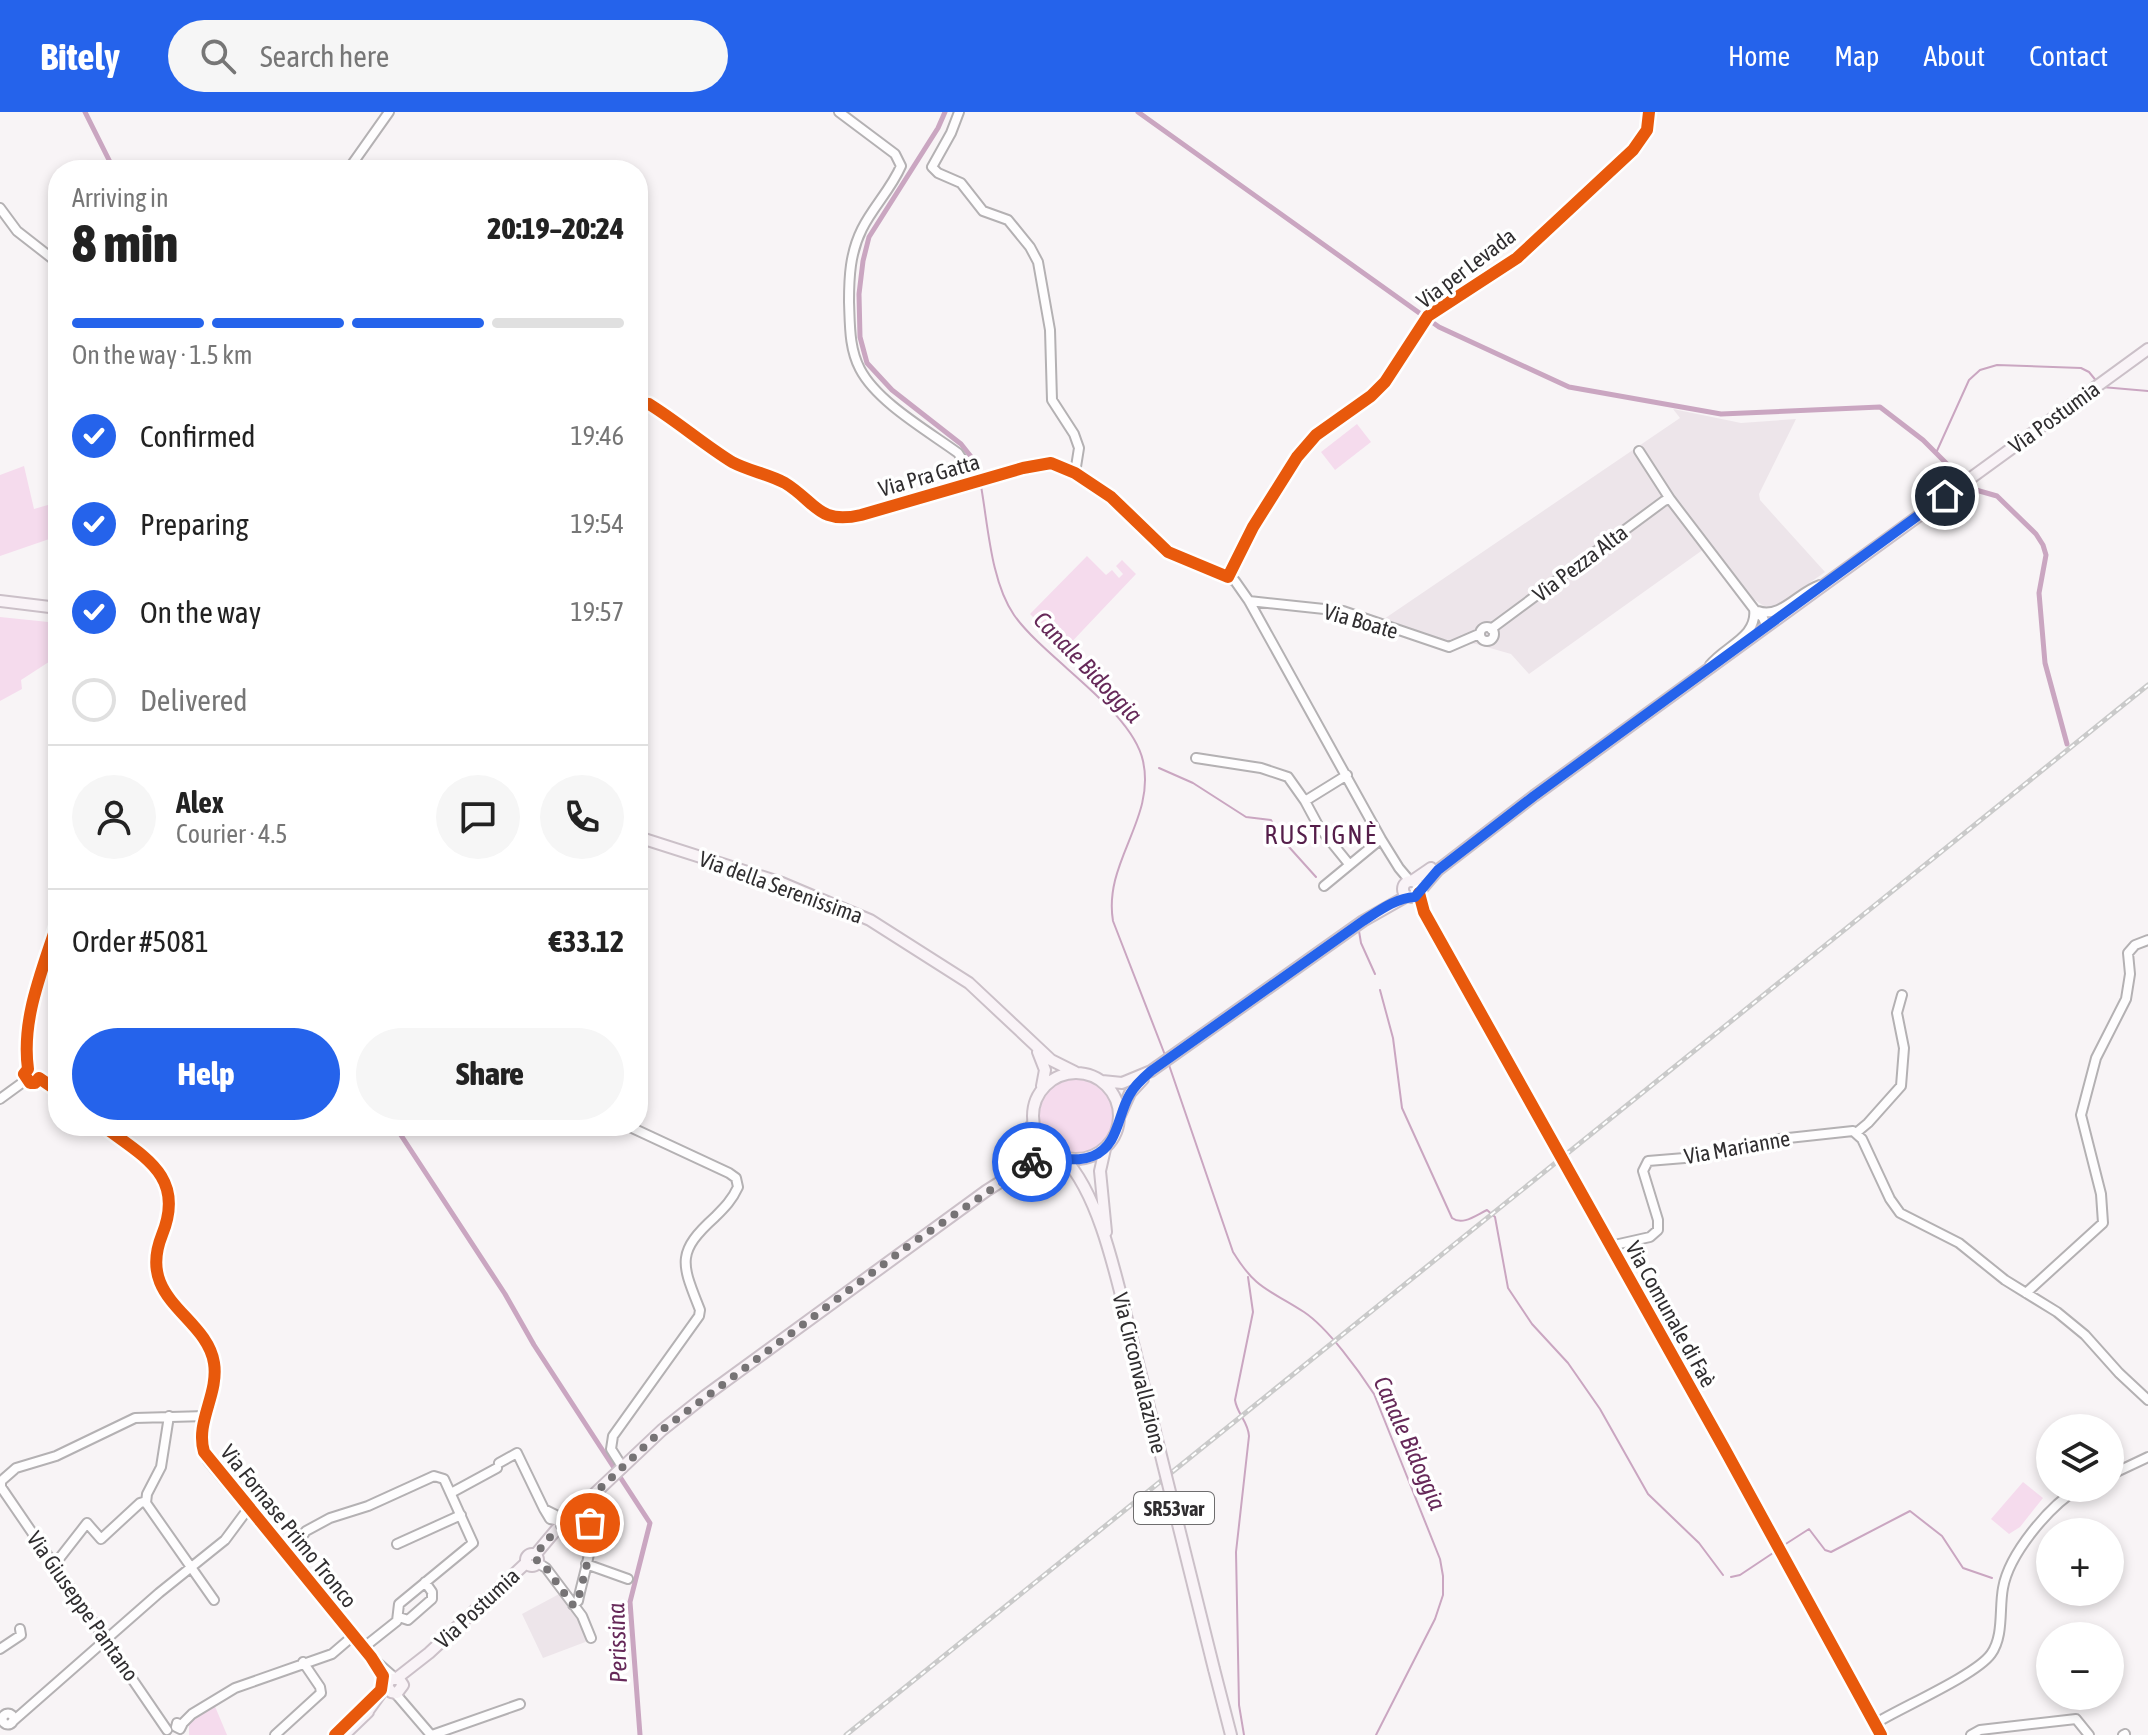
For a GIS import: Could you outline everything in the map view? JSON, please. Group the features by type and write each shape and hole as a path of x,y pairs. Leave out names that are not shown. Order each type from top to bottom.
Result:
{"main road":[{"name":"Via Postumia","path":"1102,1081 1122,1083 1169,1060 1410,889 1766,625 2148,349"},
{"path":"0,601 48,607"},
{"name":"Via della Serenissima","path":"648,840 782,883 870,920 969,983 1030,1041"},
{"path":"1030,1041 1055,1063 1092,1075 1112,1092 1118,1103 1119,1117 1114,1137 1106,1147 1089,1157 1062,1157 1039,1139 1032,1114 1045,1077 1044,1064 1030,1041"},
{"name":"Via Postumia","path":"1119,1117 1130,1093 1151,1071"},
{"path":"1039,1092 1056,1077 1075,1072"},
{"name":"Via Postumia","path":"986,1191 1023,1152 1029,1139 1032,1114"},
{"name":"Via Circonvallazione","path":"1106,1147 1100,1171 1107,1246"},
{"name":"Via Postumia","path":"344,1735 526,1563 527,1556 537,1559 562,1522 662,1430 986,1191 1032,1162 1062,1157"},
{"name":"Via Circonvallazione","path":"1062,1157 1075,1170 1084,1187 1107,1246 1230,1734"}],"street":[{"path":"355,160 389,112"},
{"path":"839,112 895,154 901,166 862,228 853,249 849,277 852,349 860,369 883,397 958,453 972,483"},
{"path":"959,112 932,167 961,183 983,211 1008,220 1038,262 1050,330 1052,400 1074,434 1079,448 1075,473"},
{"name":"Via per Levada","path":"1228,577 1239,551 1297,457 1316,435 1385,382 1426,318 1533,244 1633,150 1647,130 1649,112"},
{"path":"0,208 17,231 48,255"},
{"name":"Via Pra Gatta","path":"648,404 745,469 781,481 826,516 849,517 1051,463 1075,473 1123,506 1168,552 1235,581 1410,889"},
{"path":"1639,451 1670,499 1754,609 1759,621 1766,625"},
{"name":"Via Pezza Alta","path":"1476,636 1490,641 1494,635 1491,629 1670,499"},
{"path":"1754,609 1773,613 1808,589 1823,584"},
{"name":"Via Boate","path":"1249,601 1343,611 1449,647 1476,636"},
{"path":"1708,668 1718,655 1750,631 1755,621 1754,609"},
{"path":"1196,758 1261,768 1291,780 1319,827 1349,864"},
{"path":"1305,801 1347,775"},
{"path":"1324,886 1381,839"},
{"name":"Via Comunale di Faè","path":"1410,889 1881,1735"},
{"path":"2026,1293 2103,1223 2101,1194 2081,1115 2096,1058 2126,999 2130,974 2128,953 2135,945 2148,940"},
{"path":"39,1078 33,1084 26,1080 25,1048 27,1027 48,955"},
{"path":"1902,995 1897,1013 1904,1048 1901,1086 1856,1133 1869,1152 1894,1206 1907,1217 1959,1243 2071,1323 2148,1400"},
{"path":"28,1069 36,1069 39,1078 48,1084"},
{"path":"0,1099 26,1080"},
{"name":"Via Marianne","path":"1610,1246 1650,1237 1658,1230 1658,1220 1643,1171 1648,1161 1709,1156 1779,1139 1830,1131 1856,1133"},
{"path":"623,1468 611,1449 613,1436 699,1316 700,1310 684,1265 688,1248 728,1204 738,1187 736,1178 729,1173 648,1135"},
{"name":"Via Fornase Primo Tronco","path":"116,1136 154,1165 168,1187 171,1210 157,1248 157,1271 166,1293 211,1353 214,1391 201,1438 204,1452 395,1686 431,1735"},
{"path":"0,1482 16,1468 56,1456 127,1421 147,1416 206,1416"},
{"path":"55,1564 87,1523 101,1539 146,1501 161,1467 169,1416"},
{"path":"451,1493 517,1453 550,1519 562,1522"},
{"path":"2124,1468 2148,1457"},
{"path":"288,1556 306,1531 330,1518 368,1506 434,1476 444,1479 473,1543 399,1604 399,1617 363,1648"},
{"name":"Via Giuseppe Pantano","path":"0,1482 107,1639 178,1729"},
{"path":"146,1501 214,1600"},
{"path":"1876,1723 1983,1663 1995,1647 2003,1588 2015,1556 2060,1502"},
{"path":"5,1719 22,1712 225,1540 248,1509"},
{"path":"397,1544 461,1515"},
{"path":"573,1605 578,1601 586,1564 592,1534 590,1523"},
{"path":"537,1559 582,1616 591,1638"},
{"path":"586,1564 628,1579"},
{"path":"399,1617 408,1620 431,1601 432,1592 425,1582"},
{"path":"0,1649 21,1635 20,1629"},
{"path":"157,1735 178,1729 192,1714 235,1688 332,1654 353,1636"},
{"path":"275,1735 321,1693 303,1662"},
{"path":"431,1735 520,1704"},
{"path":"1971,1735 1993,1728 2076,1719 2089,1735"}],"shaded area":[{"path":"1673,409 1741,423 1796,419 1759,494 1760,500 1825,572 1777,606 1767,608 1752,598 1711,544 1529,674 1511,654 1442,639 1384,619 1680,418"},
{"path":"1357,424 1371,442 1335,470 1321,452"},
{"path":"24,466 34,509 48,505 48,539 0,556 0,475"},
{"path":"1087,556 1106,575 1112,570 1119,578 1123,574 1116,566 1122,560 1136,574 1065,649 1030,614"},
{"path":"0,617 48,622 48,662 21,680 22,689 0,701"},
{"path":"1076,1077 1091,1080 1108,1094 1115,1116 1112,1131 1098,1148 1076,1155 1061,1152 1044,1138 1037,1116 1040,1101 1054,1084"},
{"path":"2023,1482 2036,1492 2036,1502 2040,1502 2020,1527 2009,1534 1991,1519"},
{"path":"561,1593 580,1617 588,1641 543,1658 522,1614"},
{"path":"214,1704 227,1735 189,1735 189,1720"}],"waterway":[{"path":"85,112 109,160"},
{"name":"Canale Bidoggia","path":"945,112 869,237 859,294 860,337 867,363 892,390 961,444 976,463 980,481"},
{"path":"1138,112 1439,327 1569,387 1721,414 1880,407 1923,440 1954,471"},
{"path":"1936,453 1969,380 1980,370 1997,365 2081,368 2098,383"},
{"path":"2102,387 2148,391"},
{"name":"Canale Bidoggia","path":"981,486 995,570 1006,602 1028,632 1123,723 1136,742 1143,761 1145,782 1142,802 1115,879 1113,921 1165,1055"},
{"path":"1969,488 1997,496 2036,534 2043,545 2046,555 2039,593 2045,663 2067,744"},
{"path":"1159,768 1193,783 1246,817 1271,820 1280,837 1316,877"},
{"path":"1359,931 1375,974"},
{"path":"1380,990 1393,1038 1402,1108 1452,1218 1465,1220 1487,1210 1495,1217 1508,1288 1532,1324 1568,1363 1600,1409 1648,1494 1699,1543 1723,1575"},
{"name":"Canale Bidoggia","path":"1169,1065 1233,1252 1257,1282 1323,1328 1368,1385 1440,1559 1443,1595 1435,1619 1376,1735"},
{"name":"Perissina","path":"402,1136 650,1523 630,1602 640,1735"},
{"path":"1244,1735 1239,1705 1236,1552 1249,1436 1235,1400 1253,1312 1248,1277"},
{"path":"1781,1547 1809,1529 1825,1550 1831,1552 1910,1511 1942,1536 1963,1568 1992,1578"},
{"path":"1731,1577 1740,1575 1776,1551"}],"railway":[{"path":"846,1735 2148,685"}],"cycle path":[{"path":"648,404 732,462 785,483 818,510 835,517 861,515 1023,468 1051,463 1075,473 1111,497 1168,552 1228,577 1253,527 1297,457 1316,435 1371,396 1385,382 1428,316 1517,258 1633,150 1647,130 1649,112"},
{"path":"1419,893 1424,912 1881,1735"},
{"path":"48,951 30,1012 28,1069 24,1074 30,1083 35,1083 39,1078 48,1084"},
{"path":"117,1136 157,1170 169,1197 168,1215 157,1253 158,1276 173,1303 205,1341 214,1363 213,1386 202,1430 204,1452 371,1657 383,1676 381,1690 335,1735"}],"way so far":[{"path":"590,1523 592,1534 586,1564 578,1601 573,1605 546,1568 538,1563 535,1555 563,1523 662,1430 705,1396 908,1246 1032,1162"}],"district":[{"name":"RUSTIGNÈ","path":"1321,835"}],"route":[{"path":"1032,1162 1060,1156 1080,1159 1098,1154 1114,1137 1130,1093 1151,1071 1363,921 1396,901 1407,896 1415,897 1438,870 1534,796 1945,496"}]}
